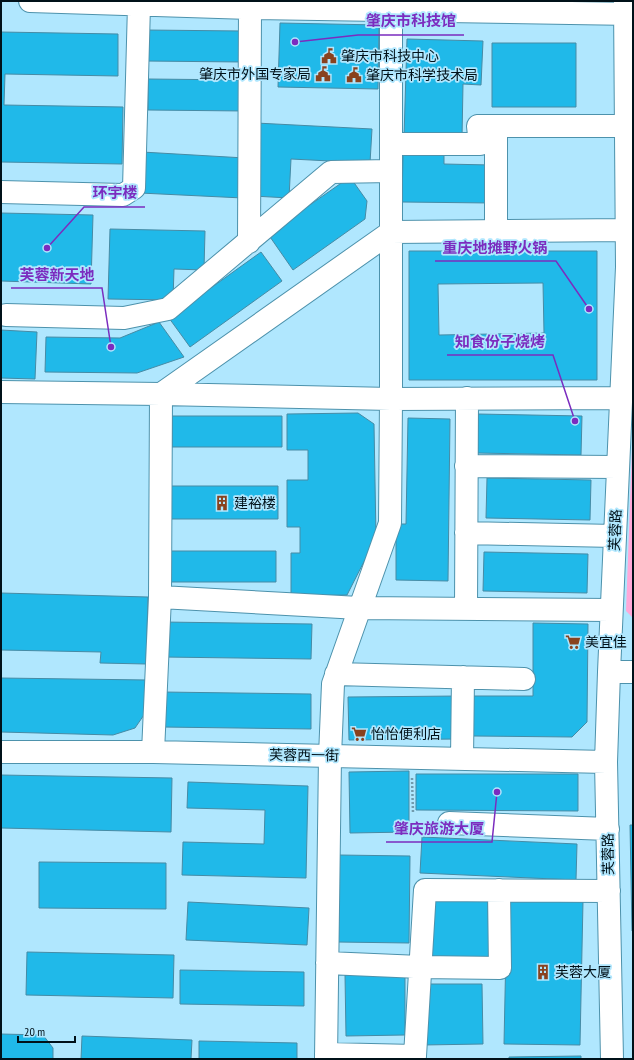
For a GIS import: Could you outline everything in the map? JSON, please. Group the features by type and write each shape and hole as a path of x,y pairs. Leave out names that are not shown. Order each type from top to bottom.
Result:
{"street":[{"path":"30,1 391,11 627,9"},
{"path":"1,192 123,195 134,188 147,4"},
{"path":"249,242 250,8"},
{"name":"芙蓉路","path":"612,1059 606,762 608,672 627,267 627,9"},
{"path":"391,11 390,523 332,684 326,1057 415,1056 425,890 609,891"},
{"path":"391,144 480,144 478,126 626,126"},
{"path":"496,126 496,231"},
{"path":"6,315 124,318 168,310 331,172 390,171"},
{"path":"161,394 390,232 627,230"},
{"path":"1,392 391,399 621,398"},
{"path":"153,752 160,597 161,394"},
{"path":"466,609 467,398"},
{"path":"466,466 618,466"},
{"path":"466,533 615,536"},
{"path":"160,597 360,608 611,610"},
{"path":"608,672 633,672"},
{"path":"336,674 524,679"},
{"path":"462,759 463,677"},
{"name":"芙蓉西一街","path":"1,752 153,752 606,762"},
{"path":"449,823 608,829"},
{"path":"327,963 420,967 500,968 499,890"}],"path":[{"path":"412,758 413,813"}],"shaded area":[{"path":"633,421 633,618 626,611"}],"building":[{"name":"肇庆市科技中心","path":"280,23 379,25 378,89 278,87"},
{"path":"146,30 242,31 242,62 145,61"},
{"path":"1,32 118,34 118,76 5,74 4,105 123,107 122,164 1,162"},
{"path":"407,39 483,41 481,85 463,84 462,138 404,137"},
{"path":"492,43 576,43 576,107 492,107"},
{"path":"148,79 244,80 244,111 148,110"},
{"path":"256,123 372,129 370,163 291,159 289,198 253,196"},
{"path":"142,152 245,158 243,198 140,193"},
{"path":"403,154 444,155 444,164 491,165 490,203 402,202"},
{"path":"350,177 367,201 365,219 293,270 268,234"},
{"path":"1,213 93,215 91,284 1,281"},
{"path":"110,229 205,231 204,270 174,269 173,300 108,299"},
{"path":"409,251 597,251 597,380 409,380","holes":["543,283 544,333 439,335 438,284"]},
{"path":"261,252 282,281 190,347 169,318"},
{"path":"159,322 184,357 137,373 45,372 46,337 120,338"},
{"path":"1,330 37,332 35,379 1,378"},
{"path":"358,413 374,424 376,538 347,595 291,596 291,553 300,553 300,527 287,527 287,480 308,480 308,450 287,450 287,414"},
{"path":"478,414 582,416 581,455 477,453"},
{"path":"172,416 282,416 282,447 172,447"},
{"path":"408,418 450,419 448,581 396,580 396,524 406,524"},
{"path":"487,478 591,480 590,520 486,518"},
{"name":"建裕楼","path":"166,486 278,486 278,519 166,519"},
{"path":"166,551 276,551 276,582 166,582"},
{"path":"484,552 588,554 587,593 483,591"},
{"path":"1,593 148,597 146,664 100,663 101,652 1,650"},
{"path":"163,622 312,624 311,659 163,657"},
{"path":"533,623 588,624 587,722 572,737 473,736 473,696 533,696"},
{"path":"1,678 148,680 148,709 135,728 113,735 1,732"},
{"path":"163,692 311,694 311,729 162,727"},
{"path":"458,696 459,739 349,740 348,697"},
{"path":"409,771 409,832 350,833 349,772"},
{"path":"416,774 578,774 578,811 416,810"},
{"path":"1,775 172,778 171,832 1,828"},
{"path":"188,782 308,786 306,878 182,875 183,842 264,844 265,810 187,808"},
{"path":"630,825 633,825 633,931 632,931"},
{"path":"422,837 577,844 576,880 420,873"},
{"path":"339,855 410,856 409,943 337,942"},
{"path":"39,862 166,863 166,909 39,908"},
{"name":"芙蓉大厦","path":"507,899 583,901 580,1045 504,1044"},
{"path":"488,900 489,961 429,961 429,901"},
{"path":"188,902 309,908 307,945 186,940"},
{"path":"27,952 174,955 173,998 26,995"},
{"path":"180,970 304,972 304,1006 180,1004"},
{"path":"345,975 405,975 405,1035 346,1036"},
{"path":"422,984 482,984 483,1044 423,1045"},
{"path":"1,1034 43,1035 53,1048 53,1059 1,1059"},
{"path":"82,1036 192,1040 191,1059 81,1059"},
{"path":"199,1041 297,1043 297,1059 199,1059"},
{"path":"581,1056 581,1059 509,1059 509,1057"}],"place":[{"name":"肇庆市科技馆","path":"295,42"},
{"name":"肇庆市科技中心","path":"329,56"},
{"name":"肇庆市外国专家局","path":"323,74"},
{"name":"肇庆市科学技术局","path":"354,75"},
{"name":"环宇楼","path":"47,248"},
{"name":"重庆地摊野火锅","path":"589,309"},
{"name":"芙蓉新天地","path":"111,347"},
{"name":"知食份子烧烤","path":"575,421"},
{"name":"建裕楼","path":"222,503"},
{"name":"美宜佳","path":"573,642"},
{"name":"怡怡便利店","path":"359,734"},
{"name":"肇庆旅游大厦","path":"497,792"},
{"name":"芙蓉大厦","path":"543,972"}]}
